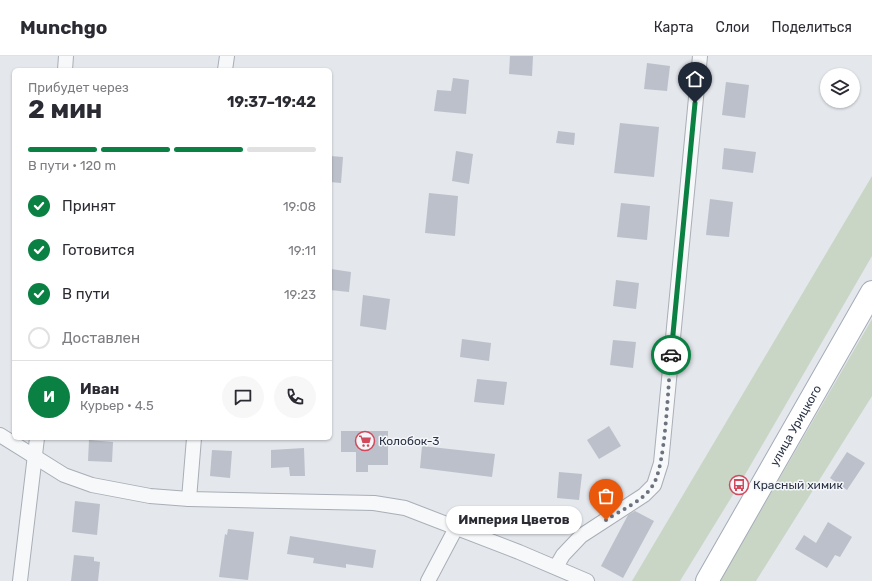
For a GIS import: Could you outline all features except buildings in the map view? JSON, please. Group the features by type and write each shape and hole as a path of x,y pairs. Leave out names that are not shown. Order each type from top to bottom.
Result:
{"main road":[{"name":"улица Урицкого","path":"707,581 872,292"}],"street":[{"path":"65,68 66,56"},
{"path":"225,68 227,56"},
{"path":"556,567 563,555 581,536 644,495 654,485 661,463 700,56"},
{"path":"0,435 64,476 92,485 150,496 189,499 374,503 405,508 556,567 587,581"},
{"path":"20,581 37,440"},
{"path":"189,499 194,440"},
{"path":"428,581 456,528"}],"green space":[{"path":"872,176 872,256 739,485 680,581 632,581"},
{"path":"872,319 872,396 756,581 720,581"}],"way so far":[{"path":"606,520 644,495 654,485 661,463 671,355"}],"place":[{"name":"Колобок-3","path":"365,441"},
{"name":"Красный химик","path":"739,485"},
{"name":"Империя Цветов","path":"606,520"}],"route":[{"path":"671,355 695,103"}]}
